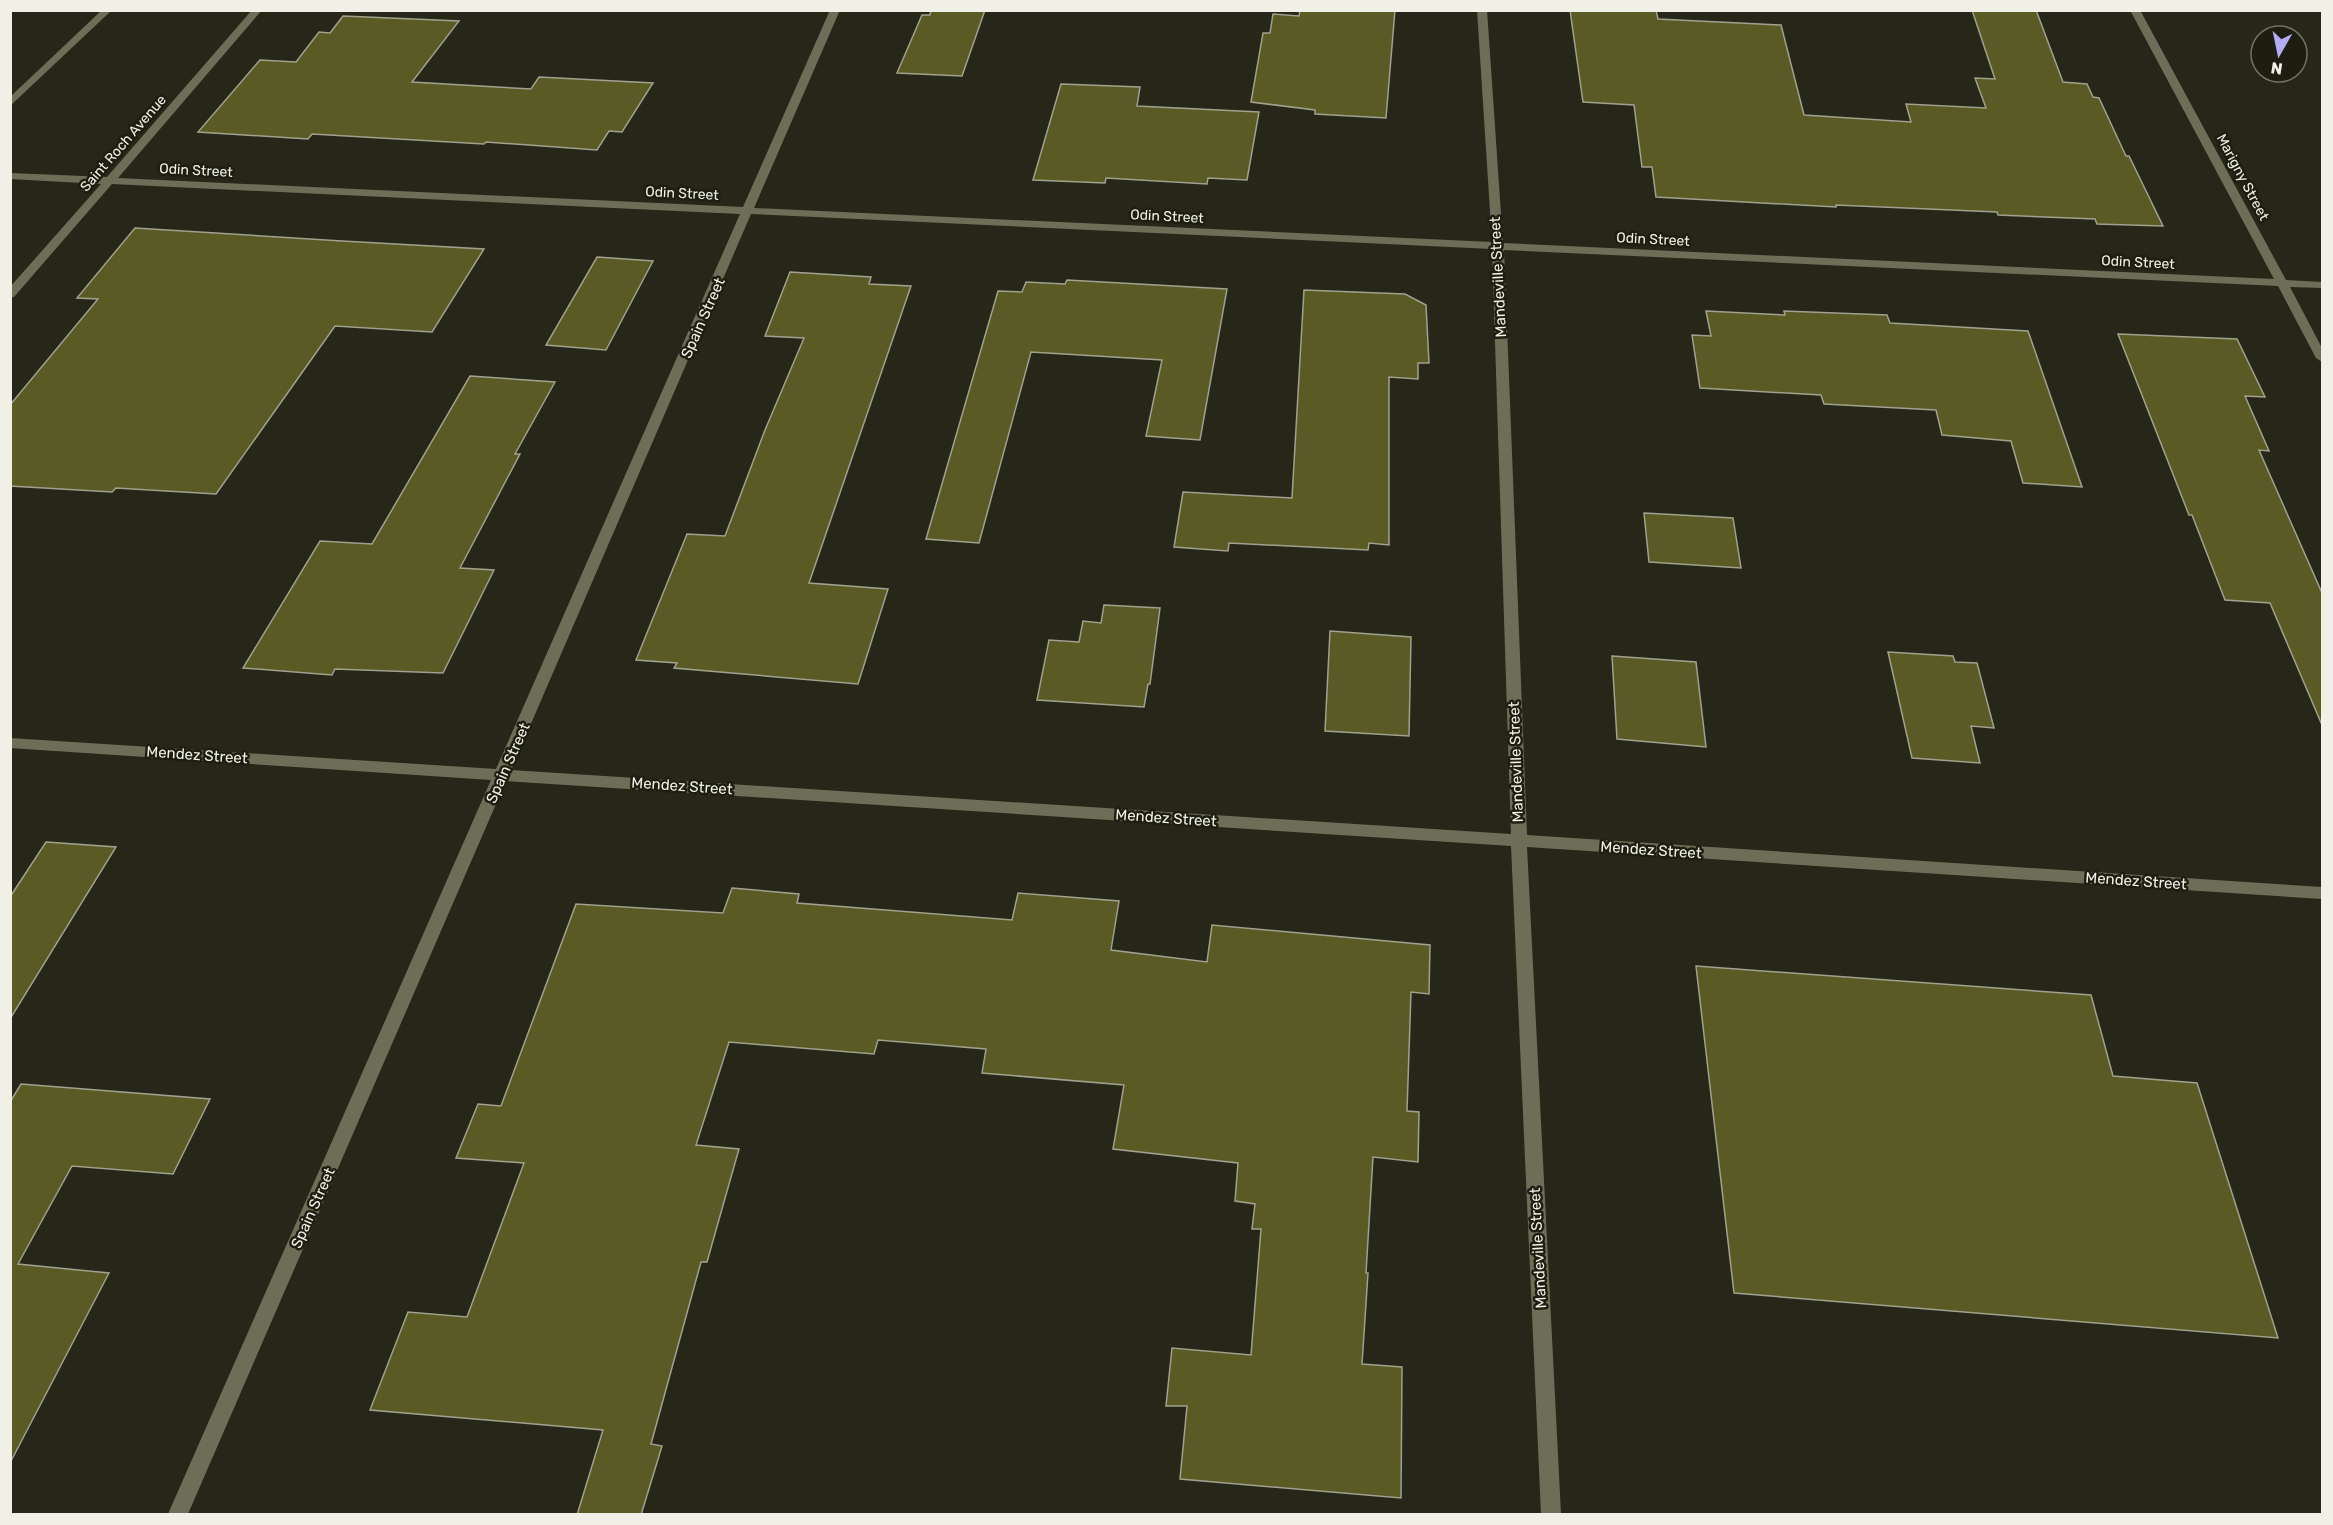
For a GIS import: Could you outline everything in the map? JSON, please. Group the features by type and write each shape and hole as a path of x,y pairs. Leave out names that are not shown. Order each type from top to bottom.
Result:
{"street":[{"path":"10,103 108,10"},
{"name":"Saint Roch Avenue","path":"10,295 258,10"},
{"name":"Spain Street","path":"178,1515 835,10"},
{"name":"Mandeville Street","path":"1482,10 1498,246 1519,842 1551,1515"},
{"name":"Marigny Street","path":"2136,10 2322,358"},
{"name":"Odin Street","path":"10,176 2322,285"},
{"name":"Mendez Street","path":"10,743 2322,893"}],"building":[{"path":"931,10 985,10 962,76 897,73 922,15 930,15"},
{"path":"1300,10 1395,10 1386,118 1315,114 1315,110 1251,102 1263,33 1270,33 1273,14 1299,16"},
{"path":"1570,10 1656,10 1658,19 1781,25 1804,115 1911,122 1906,104 1986,108 1975,78 1995,79 1972,10 2036,10 2063,82 2087,84 2093,97 2099,98 2163,226 2097,224 2095,219 1998,215 1997,212 1836,205 1836,207 1656,197 1652,167 1642,167 1634,105 1583,102"},
{"path":"343,16 459,21 412,82 531,89 539,77 653,83 622,132 609,131 597,150 312,134 308,139 198,132 260,60 296,62 319,32 330,33"},
{"path":"1061,84 1140,87 1137,106 1259,112 1247,180 1208,178 1207,184 1106,178 1105,183 1033,180"},
{"path":"135,228 484,249 432,332 335,326 216,494 116,488 112,492 10,486 10,405 98,299 77,298"},
{"path":"597,257 653,261 606,350 546,345"},
{"path":"790,272 871,277 869,284 911,286 809,583 888,589 858,684 674,668 677,663 636,660 687,534 725,536 765,430 804,338 765,336"},
{"path":"1067,280 1227,289 1200,440 1146,436 1162,360 1031,352 979,543 926,539 998,291 1022,292 1026,282 1065,284"},
{"path":"1304,290 1405,294 1426,305 1429,363 1418,363 1418,379 1389,377 1389,545 1369,543 1368,550 1229,543 1228,551 1174,547 1183,492 1292,498"},
{"path":"1706,311 1785,315 1784,311 1887,315 1890,323 2028,331 2082,487 2023,483 2011,441 1942,435 1936,410 1824,404 1821,395 1700,388 1692,335 1711,336"},
{"path":"2118,334 2237,339 2265,397 2245,396 2269,451 2259,450 2322,593 2322,725 2270,603 2225,600"},
{"path":"470,376 555,382 515,454 520,454 460,568 494,570 443,673 335,669 332,675 243,668 320,541 372,544"},
{"path":"1644,513 1733,518 1741,568 1649,562"},
{"path":"1104,605 1160,608 1150,684 1148,684 1144,707 1037,700 1049,640 1079,642 1083,621 1101,623"},
{"path":"1330,631 1411,637 1409,736 1325,731"},
{"path":"1888,652 1953,656 1955,662 1977,663 1994,728 1971,726 1980,763 1912,758"},
{"path":"1612,656 1696,662 1706,747 1617,739"},
{"path":"46,842 116,847 10,1019 10,897"},
{"path":"732,888 799,894 797,903 1012,920 1018,893 1119,901 1111,950 1207,962 1212,925 1430,945 1429,994 1411,992 1407,1111 1419,1112 1418,1162 1373,1157 1366,1273 1368,1273 1362,1364 1402,1367 1401,1498 1180,1479 1187,1406 1166,1406 1172,1348 1251,1355 1261,1229 1252,1229 1255,1204 1235,1201 1238,1163 1113,1149 1124,1085 982,1073 986,1049 878,1040 874,1054 729,1042 696,1145 739,1149 707,1262 701,1262 651,1444 662,1446 641,1515 577,1515 603,1430 370,1410 408,1312 467,1317 524,1163 456,1158 478,1104 501,1106 576,904 723,913"},
{"path":"1696,966 2091,995 2113,1076 2197,1083 2278,1338 1734,1293"},
{"path":"21,1084 210,1099 173,1174 72,1166 18,1264 109,1273 10,1463 10,1102"}]}
